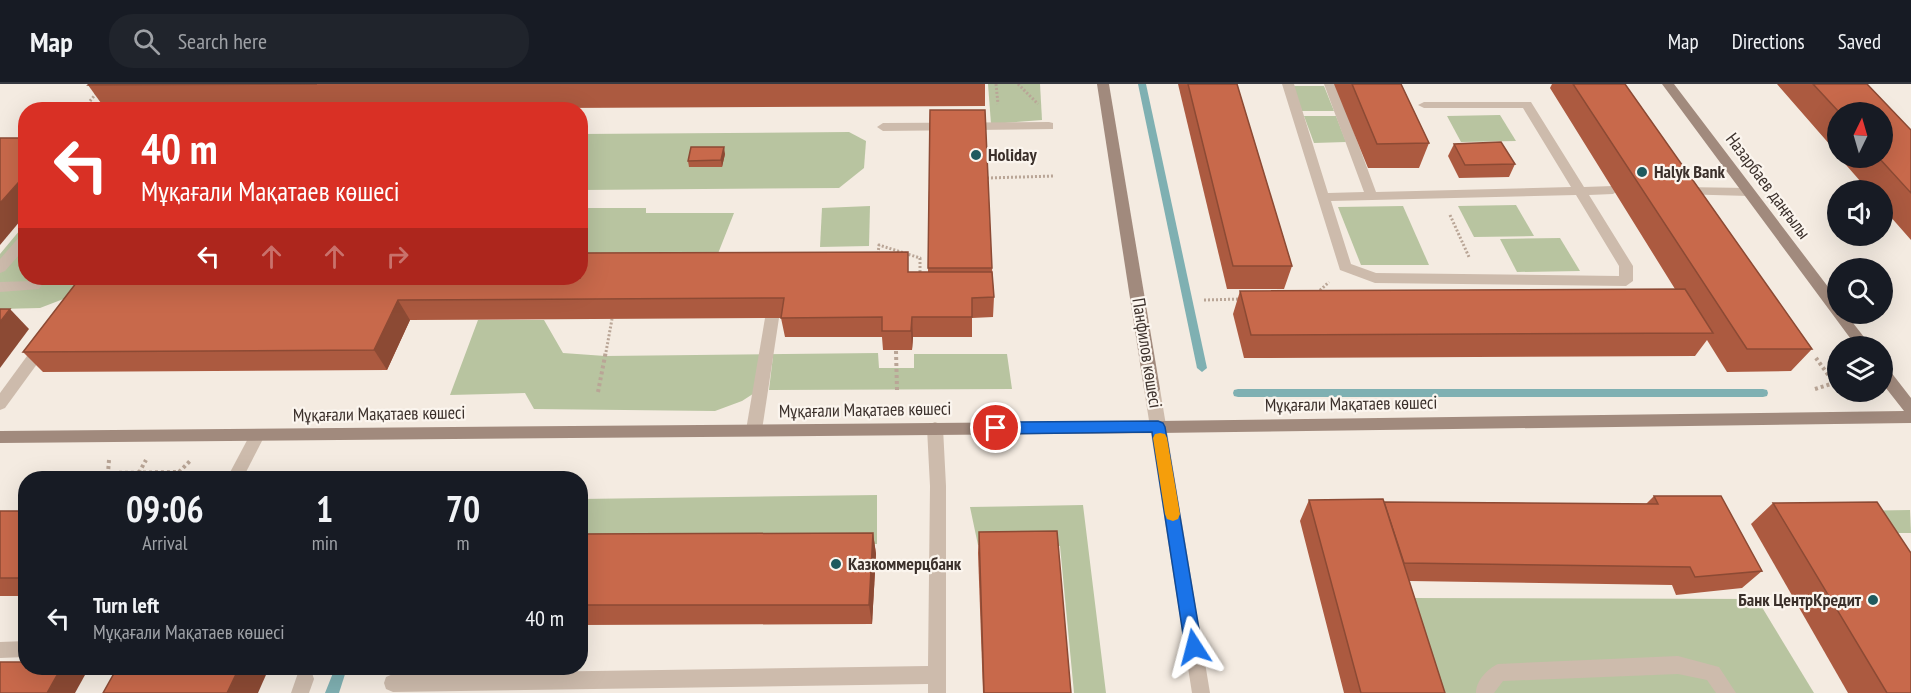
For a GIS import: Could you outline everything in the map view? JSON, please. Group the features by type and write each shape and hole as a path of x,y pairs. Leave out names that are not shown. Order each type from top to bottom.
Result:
{"main road":[{"name":"Панфилов көшесі","path":"1103,84 1152,389"},
{"name":"Назарбаев даңғылы","path":"1668,84 1827,297"},
{"name":"Назарбаев даңғылы","path":"1847,324 1856,336"},
{"path":"1893,385 1911,409"},
{"name":"Мұқағали Мақатаев көшесі","path":"0,437 1158,427 1911,417"}],"street":[{"path":"1288,84 1345,267 1376,278 1626,281 1626,266 1527,104 1424,105"},
{"path":"1330,84 1371,195"},
{"path":"883,127 1049,126"},
{"path":"1322,196 1613,190"},
{"path":"1669,191 1749,192"},
{"path":"0,268 18,247"},
{"path":"0,287 34,286"},
{"path":"754,430 772,318"},
{"path":"0,404 51,334"},
{"name":"Панфилов көшесі","path":"1152,389 1201,693"},
{"path":"393,683 937,684 938,486 935,428"},
{"path":"239,471 257,435"},
{"path":"0,650 18,649"},
{"path":"1485,693 1485,688 1498,673 1678,665 1713,673 1727,693"}],"path":[{"path":"90,101 104,84"},
{"path":"1018,84 1041,108"},
{"path":"987,177 1055,176"},
{"path":"1440,193 1480,279"},
{"path":"878,263 879,245 920,258 920,280"},
{"path":"1312,297 1345,267"},
{"path":"1204,300 1247,299"},
{"path":"598,393 612,319"},
{"path":"896,350 897,390"},
{"path":"1815,388 1834,383 1816,358"},
{"path":"140,471 149,454"}],"green space":[{"path":"988,84 1040,84 1042,120 991,124"},
{"path":"1293,86 1324,86 1334,111 1302,111"},
{"path":"1500,115 1516,141 1461,142 1447,116"},
{"path":"1304,116 1336,116 1346,142 1314,143"},
{"path":"849,132 866,141 864,168 839,188 588,190 588,134"},
{"path":"1516,205 1534,236 1474,237 1458,206"},
{"path":"870,206 869,246 820,247 822,208"},
{"path":"1403,206 1429,265 1361,265 1338,207"},
{"path":"588,208 646,208 646,213 734,213 717,256 588,257"},
{"path":"18,232 18,285 100,285 40,308 0,309 0,254"},
{"path":"1560,238 1580,271 1517,272 1500,239"},
{"path":"478,320 544,320 563,353 605,356 878,353 879,368 914,368 914,354 1007,354 1012,389 769,390 773,356 759,390 742,401 715,411 534,409 525,393 450,395"},
{"path":"877,495 877,544 588,546 588,499"},
{"path":"1083,505 1106,693 1074,693 1060,546 978,545 970,507"},
{"path":"1910,510 1911,533 1863,533 1848,511"},
{"path":"1407,598 1757,599 1814,693 1440,693"}],"building":[{"path":"89,84 317,84 88,85"},
{"path":"1188,84 1237,84 1292,266 1233,266"},
{"path":"1352,84 1401,84 1429,143 1377,144"},
{"path":"1573,84 1625,84 1812,349 1747,349"},
{"path":"1813,84 1867,84 1884,102 1830,102"},
{"path":"930,110 985,110 992,268 928,268"},
{"path":"1893,111 1911,130 1911,193 1888,168 1893,168"},
{"path":"0,138 18,138 18,183 0,203"},
{"path":"1501,142 1515,164 1465,165 1454,144"},
{"path":"691,147 724,147 721,160 688,161"},
{"path":"908,252 908,272 992,272 994,297 972,298 972,317 912,317 911,331 882,331 882,317 781,318 784,298 398,300 374,350 23,352 75,285 588,285 588,253"},
{"path":"1685,289 1713,333 1251,335 1240,291"},
{"path":"0,309 10,309 0,322"},
{"path":"1654,496 1721,496 1762,571 1695,577 1690,567 1404,563 1384,502 1658,504"},
{"path":"1383,499 1445,693 1361,693 1309,500"},
{"path":"1877,502 1911,553 1911,693 1887,693 1773,503"},
{"path":"0,511 18,511 18,578 0,578"},
{"path":"1057,531 1071,693 984,693 979,532"},
{"path":"873,533 869,605 588,605 588,534"},
{"path":"0,662 18,662 18,675 57,675 47,693 0,693"},
{"path":"113,675 236,675 227,693 103,693"}],"waterway":[{"path":"1142,84 1202,368"},
{"path":"1238,393 1763,393"},
{"path":"332,693 338,675"}],"slow traffic":[{"path":"1160,438 1173,514"}],"place":[{"name":"Holiday","path":"976,155"},
{"name":"Halyk Bank","path":"1642,172"},
{"name":"Казкоммерцбанк","path":"836,564"},
{"name":"Банк ЦентрКредит","path":"1873,600"}],"route":[{"path":"996,428 1158,427 1194,647"}]}
